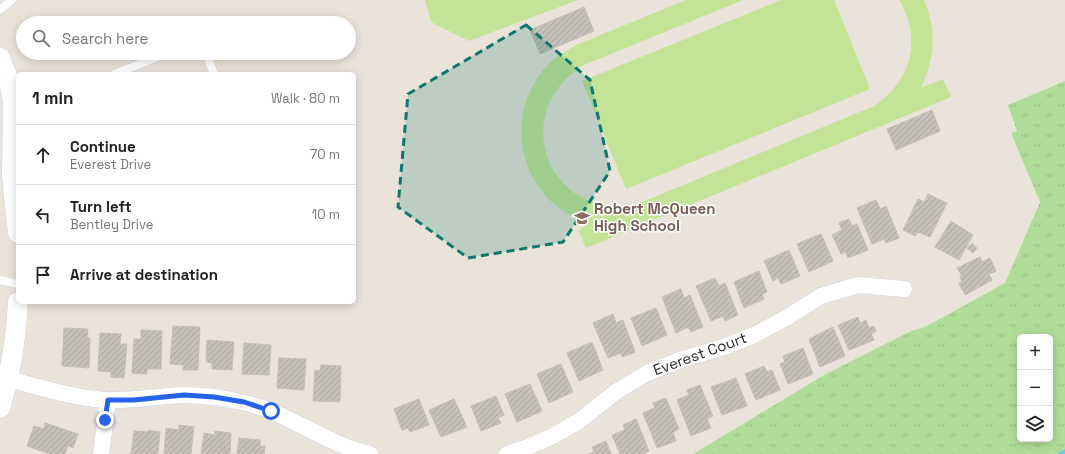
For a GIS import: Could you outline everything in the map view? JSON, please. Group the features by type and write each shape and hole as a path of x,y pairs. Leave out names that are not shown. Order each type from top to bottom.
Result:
{"street":[{"path":"0,58 7,76 13,99 14,114 10,132 12,177 16,214"},
{"name":"Everest Court","path":"507,454 553,436 579,421 616,391 647,374 680,360 724,347 756,334 786,318 821,296 858,285 904,289"},
{"path":"0,408 8,379 14,348 18,304"},
{"path":"8,379 83,398 134,400 184,395 214,397 244,402 271,411 341,446 370,454"},
{"path":"101,454 108,400"}],"lane":[{"path":"0,10 12,0"},
{"path":"119,72 150,60"},
{"path":"209,60 213,72"},
{"path":"0,280 16,284"}],"highlighted area":[{"path":"526,25 590,80 610,171 563,242 468,258 398,207 408,94"}],"green space":[{"path":"425,0 578,0 469,41 431,22"},
{"path":"686,0 743,0 584,65 560,86 547,110 543,136 549,160 562,182 582,197 609,205 640,203 874,106 887,96 897,85 909,59 911,45 910,30 906,15 899,0 924,0 931,22 933,44 932,55 926,77 921,88 943,79 951,97 586,248 578,230 590,224 577,219 555,205 545,195 534,179 526,162 522,144 522,126 524,108 531,90 540,74 553,60 576,45"},
{"path":"781,0 834,0 870,89 626,189 582,81"},
{"path":"1065,81 1065,454 693,454 824,375 911,331 925,327 1005,283 1040,202 1011,133 1017,131 1008,105"}],"building":[{"path":"584,7 594,31 540,54 530,30"},
{"path":"932,110 940,131 896,150 887,129"},
{"path":"928,194 947,203 930,237 918,232 915,236 903,230 918,199 924,202"},
{"path":"876,200 880,209 886,206 899,238 886,243 884,239 872,244 857,208"},
{"path":"849,219 852,226 857,224 868,250 848,258 846,252 841,254 832,235 842,230 839,223"},
{"path":"951,221 973,235 959,260 935,247"},
{"path":"821,234 833,261 809,272 797,244"},
{"path":"972,243 977,248 973,253 967,248"},
{"path":"789,250 800,276 781,284 778,278 773,281 764,261"},
{"path":"980,257 982,262 990,258 996,271 989,274 992,280 965,295 959,283 962,282 960,277 962,276 957,268"},
{"path":"759,271 767,292 762,294 764,299 744,308 734,282"},
{"path":"715,278 719,286 725,283 738,315 725,321 723,316 711,321 696,286"},
{"path":"681,289 684,298 690,295 703,327 691,332 688,327 676,333 662,297"},
{"path":"656,308 667,335 642,346 631,318"},
{"path":"613,314 616,323 623,320 635,352 622,357 621,353 608,358 593,323"},
{"path":"858,317 860,323 866,320 869,328 874,326 876,331 871,334 874,340 849,350 838,325"},
{"path":"173,326 200,327 198,370 183,370 184,365 170,364"},
{"path":"833,327 845,356 820,367 809,339"},
{"path":"64,328 88,329 87,338 90,338 89,368 62,366"},
{"path":"141,330 162,331 161,369 147,369 147,374 132,373 134,339 141,339"},
{"path":"100,333 121,334 120,344 127,344 124,378 111,377 111,372 98,371"},
{"path":"207,340 234,342 232,370 212,369 212,363 206,362"},
{"path":"592,342 603,370 579,381 567,353"},
{"path":"244,343 271,345 269,375 242,374"},
{"path":"803,348 813,374 788,384 780,364 785,362 783,356"},
{"path":"279,358 306,359 304,390 277,388"},
{"path":"561,364 573,392 549,403 537,374"},
{"path":"321,365 341,366 340,402 313,401 315,370 320,371"},
{"path":"764,366 767,372 772,370 780,390 756,400 745,374"},
{"path":"736,378 747,406 722,415 711,387"},
{"path":"530,384 542,411 517,422 505,394"},
{"path":"700,385 713,416 707,419 711,428 691,436 677,400 689,395 687,390"},
{"path":"496,396 504,415 498,418 501,423 481,431 471,406"},
{"path":"666,398 679,429 673,432 676,441 657,448 643,413 655,408 653,403"},
{"path":"419,399 429,425 410,432 408,428 402,430 394,409"},
{"path":"454,399 467,427 441,437 429,410"},
{"path":"636,419 649,451 643,454 620,454 612,435 625,430 623,425"},
{"path":"45,423 78,434 73,448 68,446 65,454 50,454 27,446 34,426 44,429"},
{"path":"179,425 194,427 191,454 164,454 166,428 179,430"},
{"path":"148,430 160,432 158,454 131,454 134,431 148,432"},
{"path":"215,431 231,433 230,454 201,454 204,433 215,435"},
{"path":"239,438 260,440 260,446 265,446 264,454 237,454"},
{"path":"606,441 611,454 589,454 594,452 592,447"}],"waterway":[{"path":"1061,454 1065,452"}],"place":[{"name":"Robert McQueen High School","path":"582,218"}],"route":[{"path":"105,420 108,400 134,400 184,395 214,397 244,402 271,411"}]}
